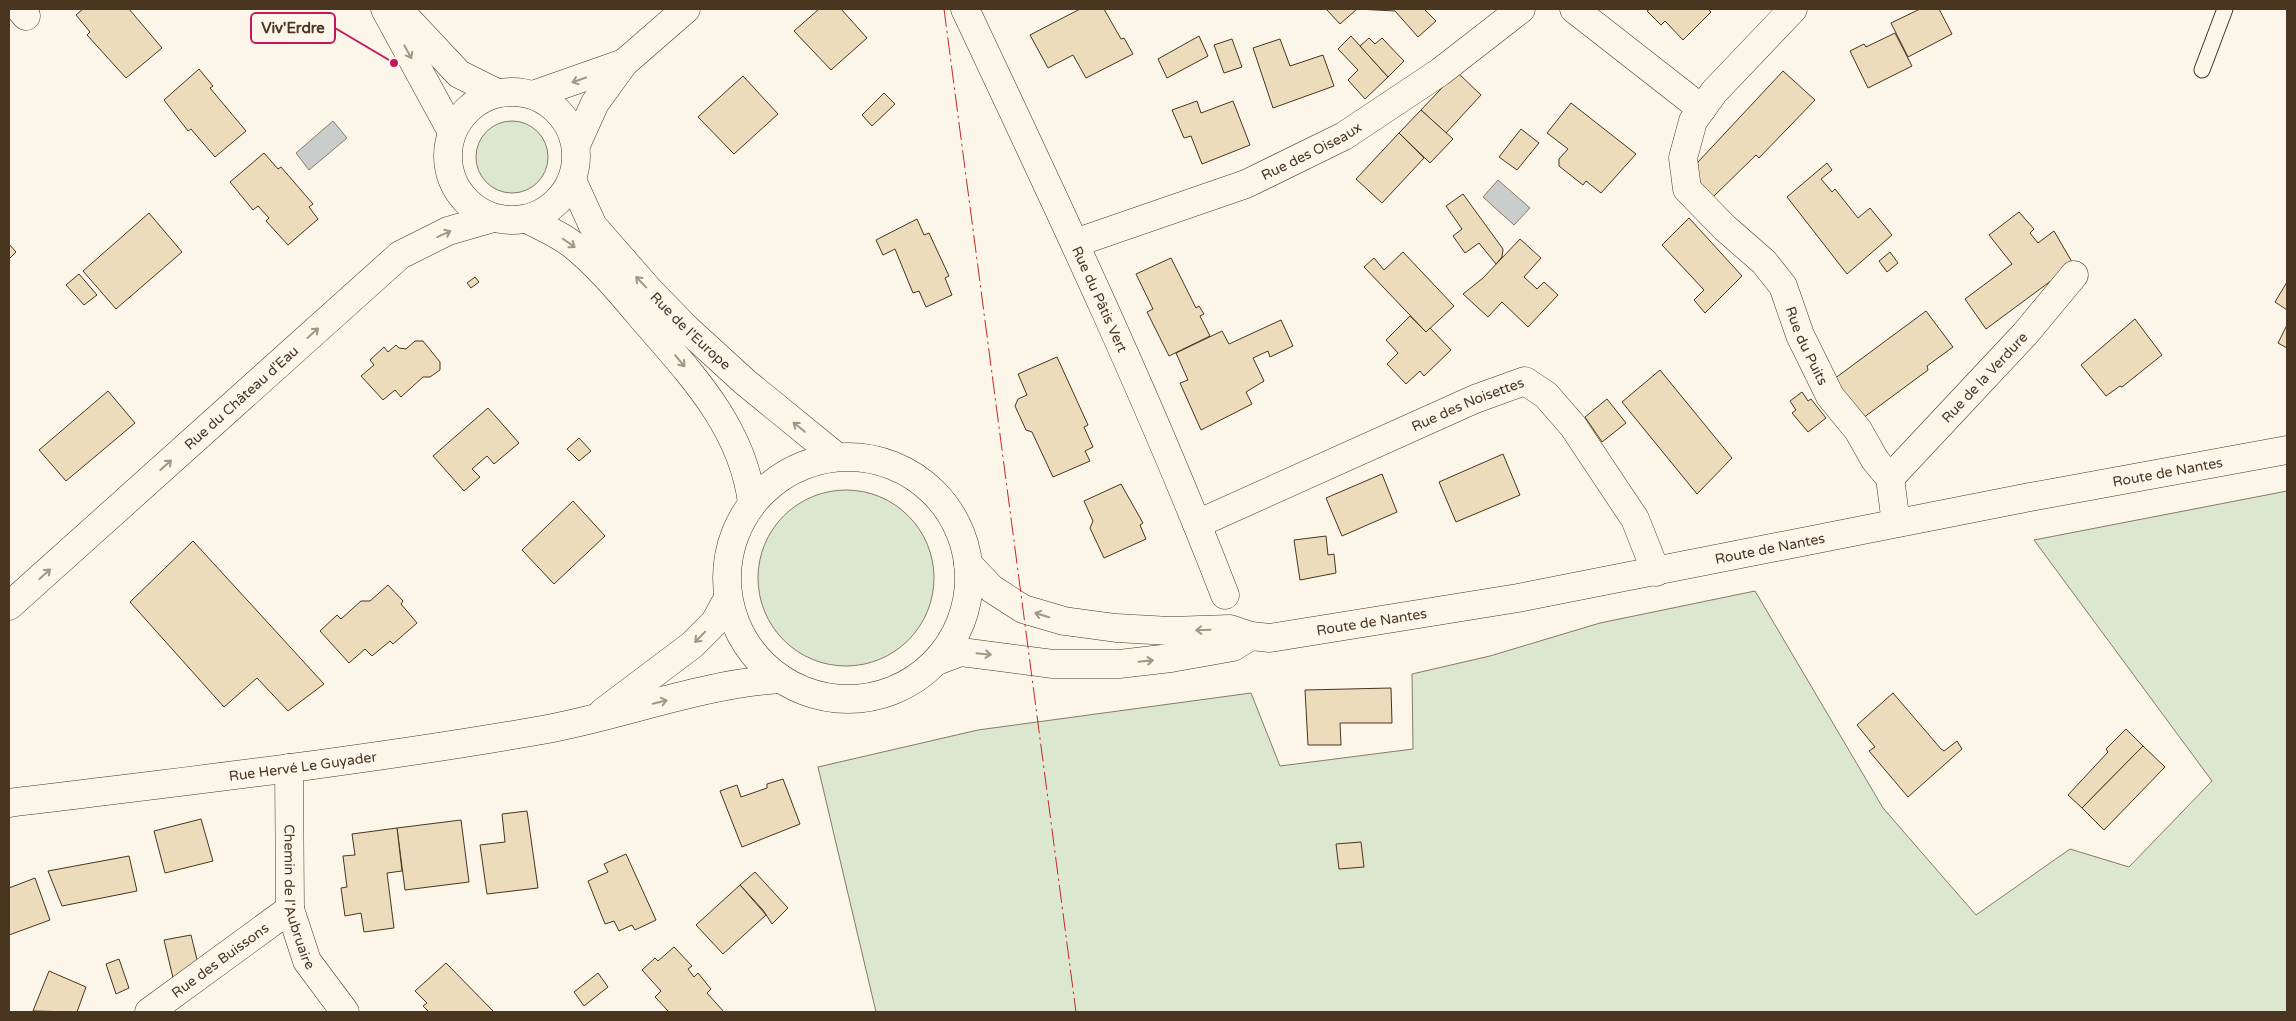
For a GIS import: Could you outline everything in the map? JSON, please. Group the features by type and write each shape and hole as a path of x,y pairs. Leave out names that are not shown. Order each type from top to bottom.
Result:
{"street":[{"path":"385,9 452,132"},
{"path":"398,9 459,74 497,93"},
{"path":"576,145 595,103 624,63 686,9"},
{"name":"Rue du Pâtis Vert","path":"965,9 1075,243 1197,524 1225,595"},
{"name":"Rue des Oiseaux","path":"1075,243 1246,184 1344,136 1440,72 1521,9"},
{"path":"1574,9 1702,108 1714,92 1793,9"},
{"path":"532,95 624,63"},
{"path":"517,91 532,95 548,103 561,114 570,129 576,145 576,163 572,180 564,194 554,205 526,219 493,218 479,211 467,202 450,176 448,147 452,132 459,119 469,107 482,98 497,93 517,91"},
{"name":"Rue du Puits","path":"1702,108 1693,121 1683,158 1687,189 1713,216 1764,262 1783,286 1800,335 1830,396 1858,430 1875,460 1890,478"},
{"name":"Rue de l'Europe","path":"572,180 593,226 619,259 694,336 786,417 838,457"},
{"name":"Rue du Château d'Eau","path":"9,606 400,255 448,232 493,218"},
{"name":"Rue de l'Europe","path":"526,219 572,245 632,306 714,403 740,452 750,484 752,503"},
{"name":"Rue de la Verdure","path":"1890,478 2025,334 2074,275"},
{"name":"Rue des Noisettes","path":"1197,524 1475,399 1525,381 1546,395 1573,426 1635,519 1656,572"},
{"name":"Route de Nantes","path":"968,564 992,589 1023,609 1064,622 1170,632 1230,629 1251,636 1270,638 1518,598 1896,523 2287,450"},
{"path":"838,457 876,461 898,468 924,484 946,507 957,527 968,564 967,599 957,632 937,661 911,682 879,696 845,700 812,694 780,679 755,658 738,629 728,598 727,564 735,532 752,503 776,480 790,472 805,464 838,457"},
{"path":"1890,478 1896,523"},
{"name":"Rue Hervé Le Guyader","path":"596,717 692,645 715,622 728,598"},
{"path":"937,661 962,652 1053,664 1119,664 1171,658 1233,647 1251,636"},
{"name":"Rue Hervé Le Guyader","path":"9,803 289,768 544,730 715,688 780,679"},
{"name":"Chemin de l'Aubruaire","path":"289,768 290,909 307,961 345,1012"},
{"name":"Rue des Buissons","path":"149,1012 290,909"}],"lane":[{"path":"2202,70 2225,9"}],"green space":[{"path":"512,121 532,127 542,137 548,157 542,177 532,187 512,193 492,187 482,177 476,157 482,137 492,127"},
{"path":"837,490 855,490 887,500 902,510 914,522 924,537 930,552 934,578 930,604 924,619 914,634 902,646 887,656 872,662 855,666 837,666 805,656 790,646 778,634 768,619 762,604 758,587 758,569 768,537 778,522 790,510 805,500 820,494"},
{"path":"2287,491 2287,1012 876,1012 818,767 978,730 1251,693 1280,766 1413,749 1412,674 1490,656 1600,623 1755,591 1883,808 1976,915 2070,849 2129,867 2212,781 2034,540"}],"shaded area":[{"path":"333,121 347,138 309,170 296,153"},
{"path":"1498,180 1530,208 1514,225 1483,197"}],"building":[{"path":"83,9 129,9 162,48 126,78 87,35 90,32 76,15"},
{"path":"819,9 841,9 867,38 831,70 794,31"},
{"path":"1080,9 1104,9 1121,39 1124,38 1133,54 1086,78 1073,55 1048,68 1030,35"},
{"path":"1326,9 1357,9 1340,24"},
{"path":"1357,9 1424,9 1436,21 1418,37 1395,11"},
{"path":"1650,9 1708,9 1711,12 1683,40 1665,21 1661,25 1647,11"},
{"path":"1920,9 1939,9 1952,34 1908,57 1891,23"},
{"path":"1895,33 1912,66 1868,88 1850,51 1864,44 1866,47"},
{"path":"1199,36 1208,56 1167,78 1158,59"},
{"path":"1351,36 1388,77 1365,99 1348,80 1358,70 1338,49"},
{"path":"1369,38 1375,44 1382,38 1404,61 1388,77 1360,46"},
{"path":"1232,39 1242,67 1224,73 1214,45"},
{"path":"1280,39 1290,66 1323,55 1334,86 1273,108 1253,48"},
{"path":"199,69 213,86 210,88 246,131 215,157 191,129 188,131 164,100"},
{"path":"1783,71 1815,100 1759,158 1756,155 1712,198 1691,174 1698,162"},
{"path":"1457,72 1481,95 1446,133 1421,110"},
{"path":"743,76 778,114 734,154 698,117"},
{"path":"884,93 895,104 872,126 862,115"},
{"path":"1197,101 1201,113 1233,101 1250,145 1202,164 1191,136 1184,138 1172,110"},
{"path":"1571,103 1636,154 1601,193 1586,181 1583,185 1559,166 1559,159 1568,149 1547,133"},
{"path":"1421,110 1453,139 1430,163 1399,133"},
{"path":"1521,129 1539,143 1517,170 1499,157"},
{"path":"1399,133 1424,158 1382,203 1356,179"},
{"path":"264,153 278,169 281,167 313,204 309,207 318,219 288,245 266,221 269,218 258,206 253,210 230,182"},
{"path":"1827,163 1832,170 1821,179 1832,192 1835,189 1858,218 1870,208 1892,235 1847,274 1787,197"},
{"path":"1463,194 1503,249 1502,257 1496,264 1479,243 1465,253 1453,236 1462,229 1446,206"},
{"path":"2019,212 2034,229 2030,233 2038,243 2054,231 2072,262 2061,269 2063,272 1986,329 1965,299 2012,264 1989,235"},
{"path":"149,213 182,252 116,309 83,271"},
{"path":"1689,218 1742,276 1705,313 1694,300 1704,290 1662,245"},
{"path":"917,219 924,235 929,233 949,276 945,278 952,295 926,307 919,291 913,293 895,249 883,255 876,240"},
{"path":"1520,239 1541,258 1524,277 1537,289 1544,282 1558,295 1528,327 1502,302 1488,317 1463,294 1483,278"},
{"path":"9,244 16,252 9,259"},
{"path":"1403,252 1454,306 1426,332 1364,267 1374,258 1384,270"},
{"path":"1890,252 1898,263 1887,272 1879,261"},
{"path":"1171,258 1196,308 1199,306 1204,314 1200,316 1210,336 1169,356 1147,312 1153,309 1136,274"},
{"path":"79,274 97,295 84,305 66,285"},
{"path":"475,277 479,282 471,288 467,283"},
{"path":"2287,282 2287,310 2275,302"},
{"path":"1926,311 1953,347 1927,366 1928,370 1863,418 1834,379"},
{"path":"1410,316 1426,332 1430,328 1451,350 1424,376 1420,371 1406,384 1387,364 1398,353 1386,340"},
{"path":"2135,319 2162,355 2122,387 2120,386 2106,396 2081,365"},
{"path":"1281,320 1293,346 1270,357 1268,351 1253,358 1264,381 1246,392 1252,404 1201,430 1180,383 1188,380 1176,353 1222,331 1229,344"},
{"path":"2287,325 2287,348 2278,343"},
{"path":"415,341 423,341 440,362 440,370 430,377 423,377 401,397 395,390 383,400 361,376 374,365 370,360 384,347 388,352 396,345 399,348 406,349"},
{"path":"1057,357 1088,425 1084,427 1093,447 1085,451 1090,461 1053,477 1032,432 1026,430 1015,406 1018,399 1027,395 1018,374"},
{"path":"1660,370 1732,458 1697,494 1622,402"},
{"path":"108,391 135,423 66,481 39,450"},
{"path":"1802,392 1808,401 1811,399 1826,418 1808,432 1792,413 1796,410 1790,401"},
{"path":"1607,399 1626,423 1602,442 1585,417"},
{"path":"488,408 519,443 494,464 487,456 472,469 480,477 464,491 433,456"},
{"path":"579,438 591,451 579,461 567,449"},
{"path":"1503,454 1520,495 1456,522 1439,482"},
{"path":"1382,474 1397,512 1342,536 1326,498"},
{"path":"1121,484 1143,523 1140,525 1146,539 1104,558 1090,528 1093,521 1084,501"},
{"path":"573,501 605,536 554,584 522,550"},
{"path":"1326,536 1328,555 1334,554 1336,573 1300,580 1294,540"},
{"path":"193,541 324,684 288,711 257,678 224,707 130,602"},
{"path":"388,585 403,601 401,604 417,623 393,644 390,641 372,656 365,649 349,663 320,631 337,615 341,619 361,601 370,601"},
{"path":"1391,688 1392,723 1340,723 1341,745 1308,745 1305,690"},
{"path":"1893,693 1941,749 1944,751 1957,741 1962,749 1908,797 1869,751 1875,747 1857,725"},
{"path":"2126,729 2143,746 2082,808 2068,795 2108,752 2106,749"},
{"path":"2143,746 2165,767 2104,830 2082,808"},
{"path":"783,779 800,824 742,847 720,791 737,785 741,797 767,788 767,784"},
{"path":"527,811 538,888 487,894 480,845 505,842 502,814"},
{"path":"201,819 213,861 165,873 154,831"},
{"path":"461,820 469,882 405,890 397,828"},
{"path":"397,828 402,871 387,873 394,928 364,932 361,913 345,916 341,888 347,887 343,856 355,855 352,834"},
{"path":"1361,842 1364,867 1339,869 1336,844"},
{"path":"626,854 656,920 635,930 632,925 619,931 614,921 605,924 588,881 608,872 604,864"},
{"path":"129,856 137,891 62,906 48,871"},
{"path":"755,872 788,908 772,924 763,910 740,885"},
{"path":"35,878 50,920 9,935 9,888"},
{"path":"740,885 766,915 723,954 696,925"},
{"path":"191,935 199,968 174,982 164,940"},
{"path":"674,947 692,966 688,969 694,977 698,973 711,989 707,993 724,1012 669,1012 655,997 661,991 642,970 655,958 658,961"},
{"path":"119,959 129,988 116,994 106,964"},
{"path":"446,963 494,1012 429,1012 423,1006 427,1003 415,991"},
{"path":"49,971 86,987 77,1012 33,1011"},
{"path":"598,973 608,987 584,1006 574,992"}],"power":[{"path":"944,9 1076,1012"}],"place":[{"name":"Viv'Erdre","path":"394,63"}]}
